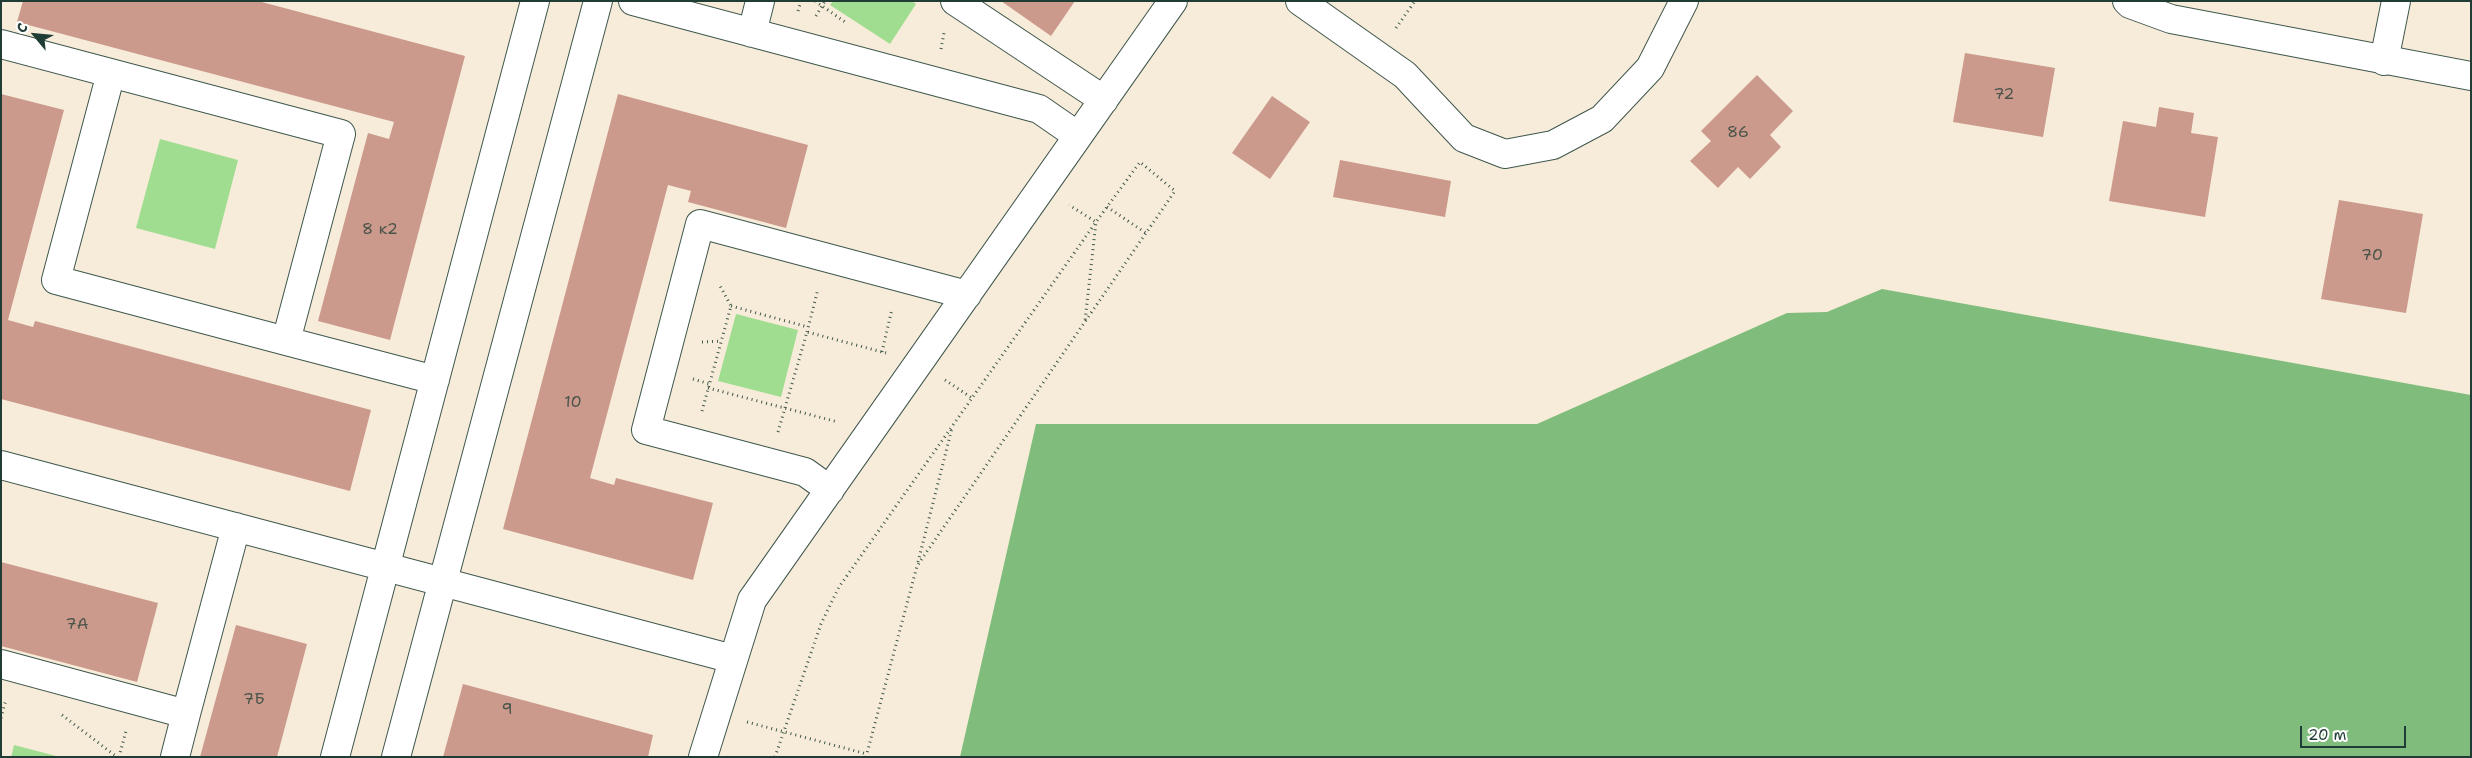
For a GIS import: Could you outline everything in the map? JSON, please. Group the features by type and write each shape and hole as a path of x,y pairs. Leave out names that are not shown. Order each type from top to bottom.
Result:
{"street":[{"path":"335,757 535,1"},
{"path":"396,757 598,1"},
{"path":"633,1 1039,109 1078,136"},
{"path":"752,33 760,1"},
{"path":"703,757 752,600 1173,1"},
{"path":"1300,1 1406,75 1464,138 1505,154 1553,145 1602,120 1650,68 1684,1"},
{"path":"2127,1 2130,4 2171,18 2384,61 2471,76"},
{"path":"2384,61 2396,1"},
{"path":"955,2 1104,100"},
{"path":"1,44 341,134 286,341"},
{"path":"111,73 56,280 435,380"},
{"path":"830,490 805,472 646,430 700,224 967,295"},
{"path":"1,465 733,659"},
{"path":"175,757 236,527"},
{"path":"1,664 186,714"}],"path":[{"path":"937,82 945,20 955,2"},
{"path":"775,757 782,732 821,624 839,587 1140,162 1174,191 917,566"},
{"path":"1042,187 1096,222"},
{"path":"1107,207 1146,233"},
{"path":"1085,321 1096,222"},
{"path":"692,254 707,260 731,306 693,442"},
{"path":"769,462 807,332 825,258"},
{"path":"882,352 899,277"},
{"path":"731,306 808,327"},
{"path":"807,332 919,363 972,398"},
{"path":"708,388 841,423"},
{"path":"715,714 867,755 953,425"},
{"path":"58,712 117,757"}],"green space":[{"path":"833,1 912,1 916,4 890,44 830,5"},
{"path":"160,139 238,160 215,249 136,228"},
{"path":"1882,289 2471,395 2471,757 960,757 1036,424 1537,424 1787,313 1827,312"},
{"path":"736,314 798,330 781,397 718,381"},
{"path":"14,745 60,757 11,757"}],"building":[{"path":"23,1 258,1 465,56 390,340 318,321 368,133 389,139 394,122 17,22"},
{"path":"1001,1 1075,1 1051,36"},
{"path":"1965,53 2055,68 2043,137 1953,122"},
{"path":"1757,75 1793,111 1770,135 1781,147 1750,179 1738,167 1718,188 1690,161 1711,141 1701,131"},
{"path":"1,94 64,110 8,320 33,327 35,321 371,410 350,491 1,399"},
{"path":"618,94 808,145 786,228 688,202 691,191 668,185 590,478 614,485 616,478 713,503 693,580 503,529"},
{"path":"1272,96 1310,122 1270,179 1232,153"},
{"path":"2159,107 2194,113 2191,133 2218,137 2205,217 2109,201 2123,121 2156,127"},
{"path":"1340,160 1451,181 1445,217 1333,197"},
{"path":"2339,200 2423,214 2406,313 2321,299"},
{"path":"1,562 158,603 137,682 1,646"},
{"path":"236,625 307,644 277,757 200,757"},
{"path":"463,684 653,735 648,757 443,757"}]}
